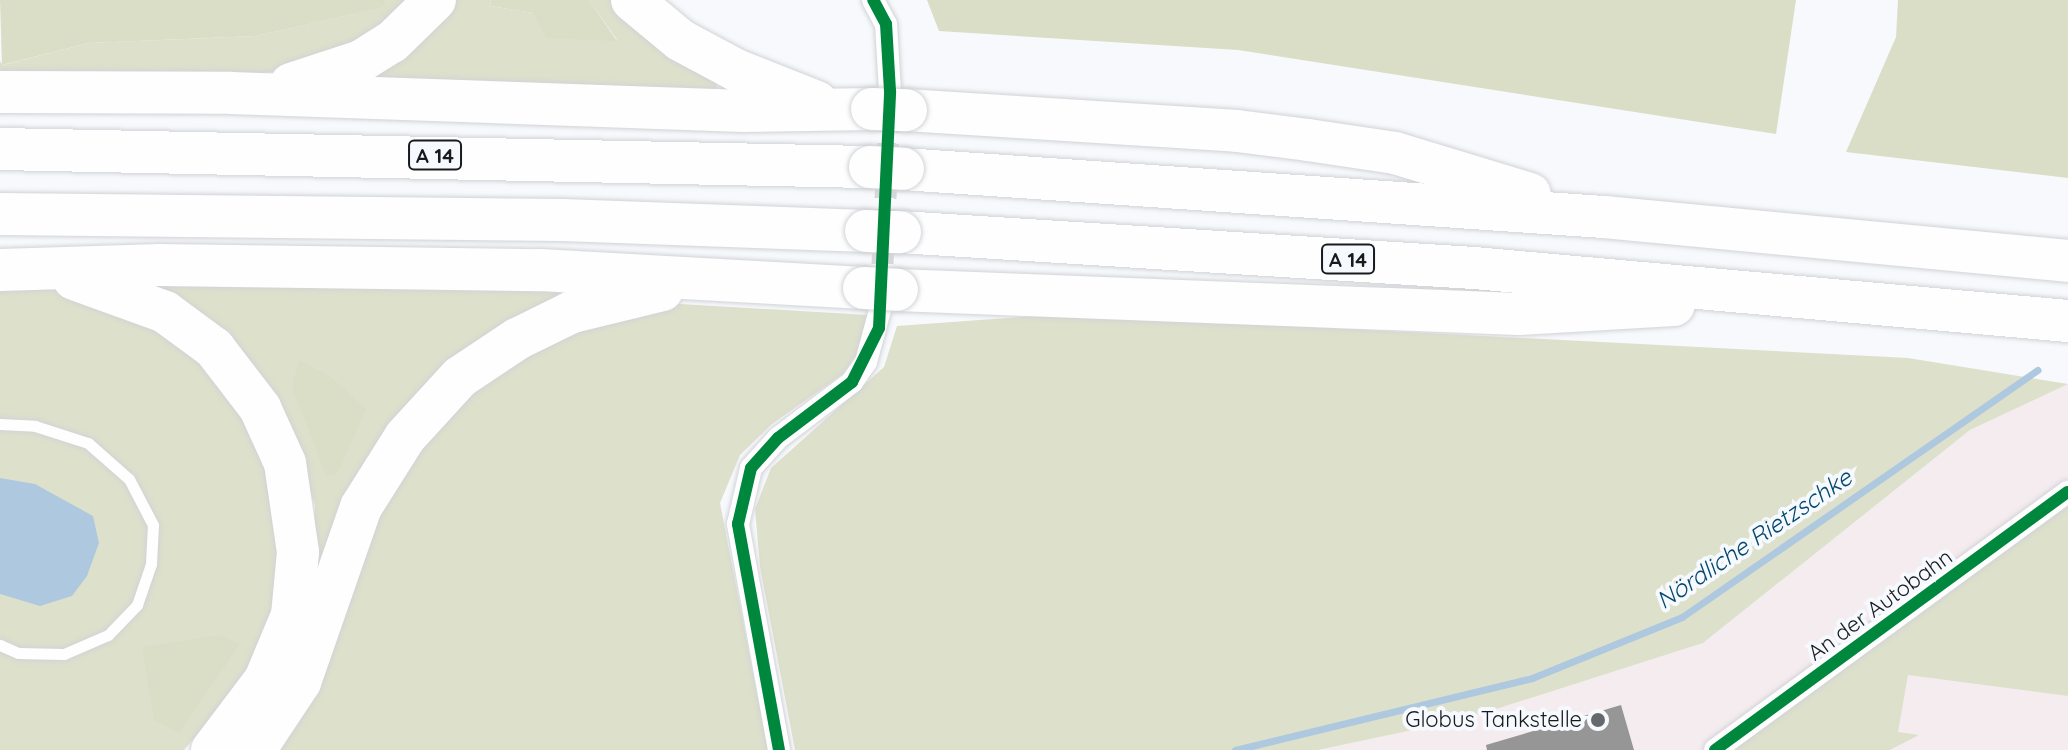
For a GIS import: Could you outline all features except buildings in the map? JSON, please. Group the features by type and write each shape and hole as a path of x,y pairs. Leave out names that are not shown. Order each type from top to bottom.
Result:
{"highway":[{"path":"231,93 294,84 350,66 392,42 435,0"},
{"path":"632,0 680,40 736,70 799,97 1237,131 1381,151 1604,217"},
{"path":"0,92 231,93 743,111 878,105"},
{"name":"A 14","path":"0,149 886,168 1604,217 2068,261"},
{"name":"A 14","path":"0,214 563,220 1098,242 1795,294 2068,321"},
{"path":"17,270 357,266 592,271 880,296 1519,314 1795,294"},
{"path":"17,270 137,299 190,328 238,377 274,432 296,516 298,582 292,615 265,680 212,750"},
{"path":"255,750 300,682 339,562 374,481 405,437 460,377 517,339 572,312 625,297 728,281"}],"street":[{"path":"873,0 886,24 878,105"},
{"path":"779,750 738,524 741,510 751,468 778,438 852,382 866,362 880,296"},
{"name":"An der Autobahn","path":"1715,750 2068,492"}],"lane":[{"path":"0,424 35,426 88,443 129,479 153,525 151,564 137,605 108,635 64,654 18,653 0,645"}],"shaded area":[{"path":"2068,384 2068,750 1318,750 1465,719 1703,643 1970,430"}],"green space":[{"path":"0,0 384,0 385,7 256,36 89,43 2,65"},
{"path":"384,0 414,0 399,19 305,68 254,74 0,74 0,61 3,65 89,43 256,36 384,7"},
{"path":"452,0 491,0 490,6 533,13 617,40 589,0 611,0 636,28 716,76 717,92 359,79"},
{"path":"491,0 589,0 617,41 546,38 533,13 490,6"},
{"path":"927,0 1796,0 1776,134 1238,50 939,31"},
{"path":"1898,0 2068,0 2068,178 1846,152 1896,37"},
{"path":"166,276 566,288 565,299 496,334 324,575 312,578 315,505 289,433 160,294"},
{"path":"61,285 153,323 231,390 271,458 286,534 279,603 255,667 184,750 0,750 0,288"},
{"path":"663,303 868,315 856,355 843,374 772,424 740,455 720,503 768,750 274,750 388,487 471,381 546,335"},
{"path":"1061,314 1908,358 2068,384 1970,430 1703,643 1465,719 1318,750 795,750 760,567 755,509 771,468 884,367 897,326"},
{"path":"299,360 331,377 366,409 338,473 326,476 292,387"},
{"path":"2068,504 2068,696 1908,675 1898,732 1919,735 1890,750 1734,750"},
{"path":"220,635 240,644 179,733 154,720 142,647"}],"water":[{"path":"0,478 35,484 93,516 99,543 87,576 72,596 40,606 0,594"}],"waterway":[{"name":"Nördliche Rietzschke","path":"1235,750 1532,678 1682,617 2038,370"}],"tunnel":[{"path":"881,297 890,100"}],"cycle path":[{"path":"779,750 738,524 751,468 778,438 852,382 879,328 890,91 886,24 873,0"},
{"path":"1715,750 2068,492"}],"place":[{"name":"Globus Tankstelle","path":"1598,720"}]}
